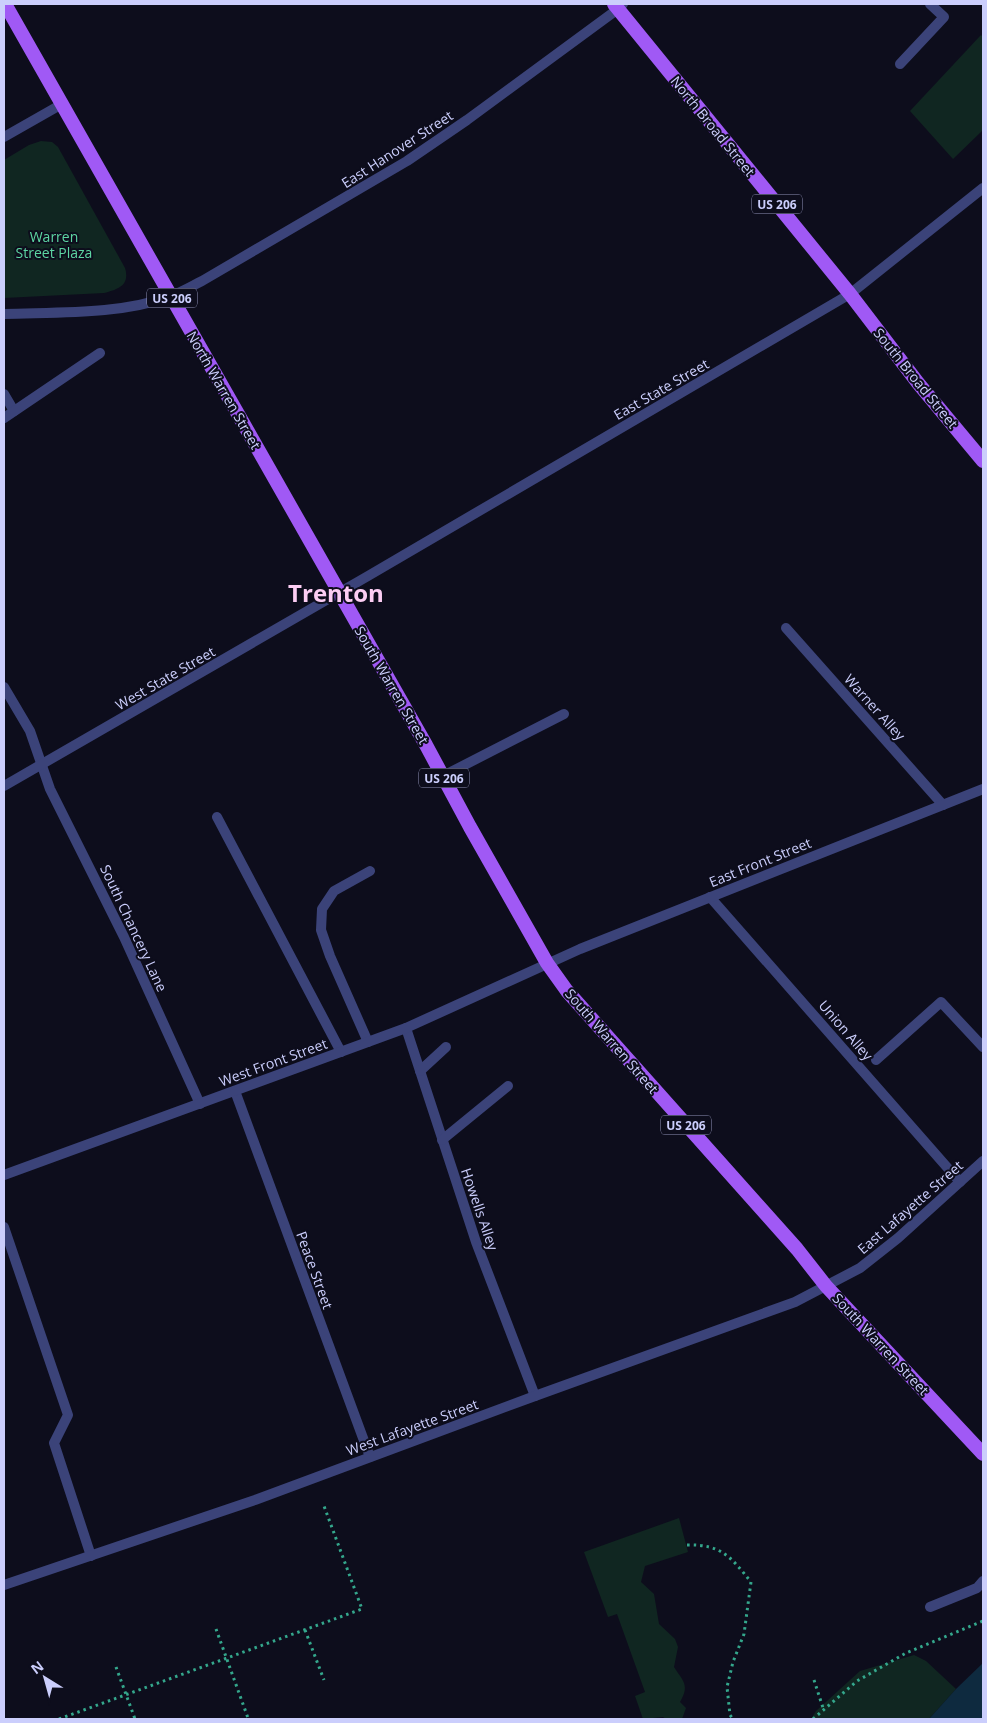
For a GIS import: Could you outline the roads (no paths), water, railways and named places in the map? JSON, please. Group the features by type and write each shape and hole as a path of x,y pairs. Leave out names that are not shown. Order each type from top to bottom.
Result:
{"main road":[{"name":"North Warren Street","path":"5,4 340,593"},
{"name":"North Broad Street","path":"618,5 850,294"},
{"name":"South Broad Street","path":"850,294 918,383 983,461"},
{"name":"South Warren Street","path":"340,593 547,963 567,991 797,1249 826,1286 983,1454"}],"street":[{"path":"900,64 944,17 930,4"},
{"name":"East Hanover Street","path":"4,314 118,308 139,305 171,296 202,281 407,161 467,120 618,5"},
{"path":"4,137 62,104"},
{"name":"East State Street","path":"340,593 850,294 983,188"},
{"path":"4,418 100,352"},
{"path":"4,394 14,412"},
{"name":"West State Street","path":"4,786 340,593"},
{"name":"Warner Alley","path":"786,628 943,804"},
{"name":"South Chancery Lane","path":"4,686 30,731 50,789 120,929 200,1104"},
{"path":"443,776 564,714"},
{"name":"East Front Street","path":"547,963 983,789"},
{"path":"217,817 341,1052"},
{"path":"368,1042 330,956 321,930 322,909 334,891 370,871"},
{"name":"Union Alley","path":"710,897 960,1182"},
{"name":"West Front Street","path":"4,1175 406,1028 547,963"},
{"path":"876,1060 941,1002 983,1047"},
{"name":"Howells Alley","path":"406,1028 476,1242 534,1396"},
{"path":"420,1071 446,1047"},
{"path":"442,1140 508,1086"},
{"name":"Peace Street","path":"235,1091 370,1458"},
{"name":"East Lafayette Street","path":"826,1286 860,1268 898,1238 983,1161"},
{"path":"4,1227 68,1415 54,1444 91,1556"},
{"name":"West Lafayette Street","path":"4,1585 255,1500 534,1396 795,1302 826,1286"},
{"path":"930,1607 976,1588 983,1582"}],"water":[{"path":"983,1663 983,1719 929,1719 956,1689"}],"district":[{"name":"Trenton","path":"336,592"}],"park label":[{"name":"Warren Street Plaza","path":"54,244"}]}
